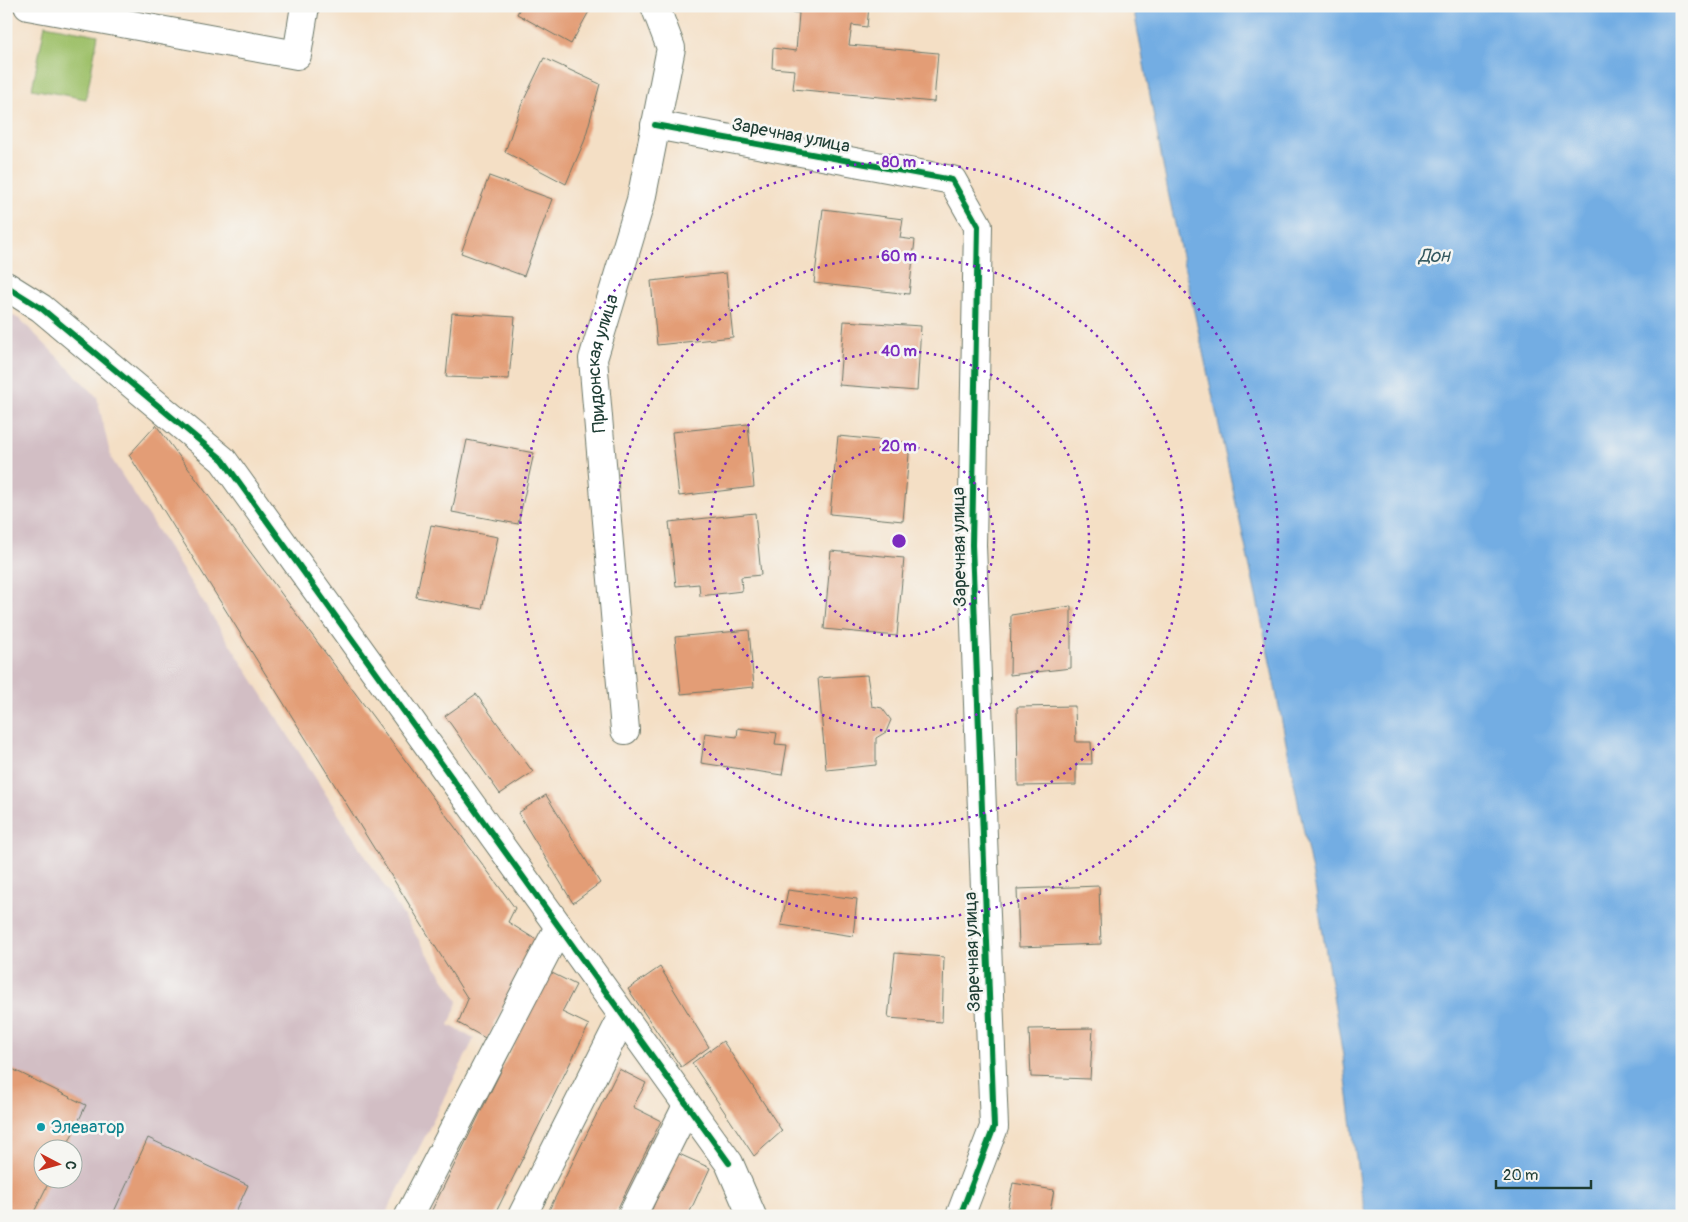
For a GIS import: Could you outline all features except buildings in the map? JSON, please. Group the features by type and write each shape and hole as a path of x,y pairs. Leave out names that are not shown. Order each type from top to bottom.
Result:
{"street":[{"path":"28,6 298,55 305,6"},
{"name":"Придонская улица","path":"625,730 593,360 641,200 671,48 655,6"},
{"name":"Заречная улица","path":"656,125 952,180 978,226 972,545 994,1127 960,1216"},
{"path":"6,286 41,308 223,460 729,1163 752,1216"},
{"path":"409,1216 559,927"},
{"path":"522,1216 623,1016"},
{"path":"632,1216 687,1106"}],"shaded area":[{"name":"Элеватор","path":"6,312 21,320 97,397 111,458 458,1001 449,1025 474,1039 385,1216 6,1216"}],"green space":[{"path":"45,25 98,35 86,99 32,89"}],"water":[{"name":"Дон","path":"1133,6 1682,6 1682,1216 1367,1216 1360,1190 1343,1056 1316,892 1264,632 1168,192"}],"cycle path":[{"path":"655,125 952,180 978,226 972,545 994,1127 960,1216"},
{"path":"6,286 41,308 223,460 729,1163"}],"place":[{"name":"Элеватор","path":"41,1127"}]}
